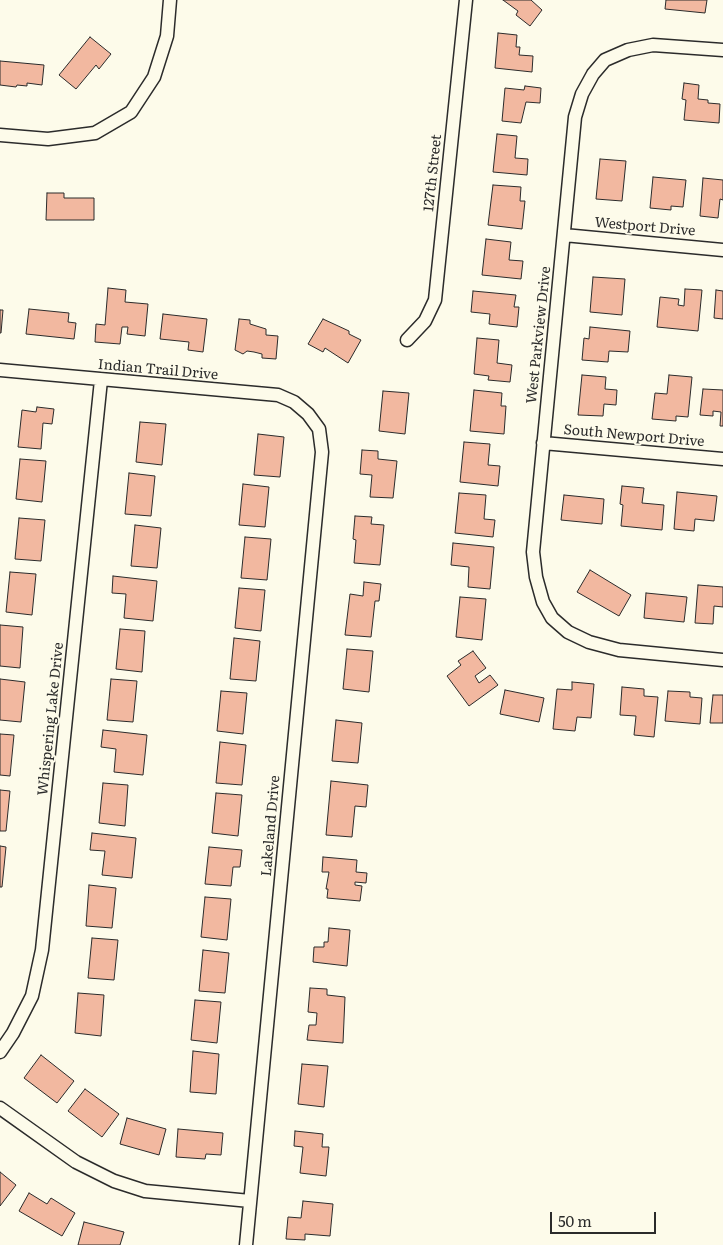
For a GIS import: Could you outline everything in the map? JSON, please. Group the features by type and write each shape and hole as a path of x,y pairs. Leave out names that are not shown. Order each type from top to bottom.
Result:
{"street":[{"path":"0,136 48,138 95,134 131,112 154,77 167,36 170,0"},
{"name":"127th Street","path":"406,340 426,321 435,300 466,0"},
{"name":"West Parkview Drive","path":"723,50 653,45 628,50 605,60 593,74 582,94 576,117 533,552 541,594 552,618 568,632 608,648 723,660"},
{"name":"Westport Drive","path":"564,235 723,250"},
{"name":"Indian Trail Drive","path":"0,370 278,395 294,402 308,414"},
{"name":"Whispering Lake Drive","path":"0,1052 13,1033 32,996 42,950 101,380"},
{"name":"Lakeland Drive","path":"246,1245 322,452 319,430 308,414"},
{"name":"South Newport Drive","path":"543,443 723,459"},
{"path":"0,1108 76,1162 114,1181 145,1192 250,1201"}],"building":[{"path":"503,0 531,0 542,10 530,26 516,15 518,11"},
{"path":"666,0 707,0 705,13 665,9"},
{"path":"498,33 517,35 516,47 520,47 519,55 533,56 532,72 495,68"},
{"path":"90,37 111,54 99,69 96,65 76,89 59,75"},
{"path":"0,61 44,65 42,85 27,83 27,86 17,85 16,87 0,85"},
{"path":"684,83 699,85 698,99 708,100 708,103 720,104 719,123 684,120 686,100 682,99"},
{"path":"525,86 541,88 540,103 526,102 521,123 502,121 505,88 524,90"},
{"path":"497,134 517,136 515,158 528,159 527,175 493,172"},
{"path":"600,159 626,161 622,201 596,199"},
{"path":"653,177 686,180 683,207 671,206 671,210 650,208"},
{"path":"703,178 723,180 723,200 720,199 718,218 700,216"},
{"path":"493,185 521,187 520,201 525,201 522,229 488,225"},
{"path":"47,193 64,193 64,198 94,198 94,220 46,220"},
{"path":"486,239 511,242 509,260 523,261 521,279 482,275"},
{"path":"593,277 625,279 622,315 590,312"},
{"path":"108,288 126,290 125,302 148,304 145,336 127,334 128,327 122,327 120,344 95,342 96,324 105,325"},
{"path":"685,289 702,290 698,331 657,327 660,297 679,299 678,305 684,306"},
{"path":"716,290 723,291 723,319 714,318"},
{"path":"473,291 516,295 514,307 519,307 517,327 489,324 490,314 471,312"},
{"path":"29,309 69,313 68,322 76,323 74,339 26,334"},
{"path":"0,310 3,310 1,333 0,333"},
{"path":"163,314 207,319 203,352 188,350 189,342 160,339"},
{"path":"239,319 250,320 250,324 266,329 266,335 278,336 276,359 262,358 262,354 254,352 247,351 243,354 235,350"},
{"path":"323,319 349,331 349,334 361,340 348,363 325,348 323,352 308,344"},
{"path":"590,327 630,331 628,352 609,351 608,362 582,360 584,338 589,339"},
{"path":"477,338 499,340 497,363 512,365 510,382 488,380 489,376 474,374"},
{"path":"582,375 606,377 605,389 617,390 616,405 604,404 603,416 578,415"},
{"path":"669,375 692,377 688,417 676,416 676,421 652,419 655,393 667,394"},
{"path":"703,389 723,390 723,426 720,426 721,412 713,411 713,416 700,415"},
{"path":"474,390 502,393 501,406 506,406 504,434 470,431"},
{"path":"383,391 409,393 405,434 379,431"},
{"path":"37,407 54,409 52,424 43,423 41,449 18,447 22,410 36,412"},
{"path":"140,422 166,424 162,465 136,462"},
{"path":"258,434 284,437 280,477 254,475"},
{"path":"464,442 490,444 488,465 500,466 498,486 460,482"},
{"path":"362,450 378,451 378,459 397,461 393,498 370,497 372,475 360,474"},
{"path":"20,459 46,461 42,502 16,499"},
{"path":"129,473 155,476 151,516 125,514"},
{"path":"243,484 269,487 265,527 239,525"},
{"path":"622,486 644,488 642,503 664,505 662,530 621,526 623,505 620,504"},
{"path":"677,492 717,496 714,521 695,519 694,531 674,529"},
{"path":"459,493 486,495 484,519 495,520 493,537 455,533"},
{"path":"564,495 604,499 602,524 561,520"},
{"path":"355,516 372,517 371,524 384,525 380,565 354,563 356,540 353,539"},
{"path":"19,518 45,520 41,561 15,559"},
{"path":"135,525 161,528 157,568 131,566"},
{"path":"245,537 271,539 267,580 241,578"},
{"path":"453,543 494,547 490,589 468,587 469,567 451,565"},
{"path":"590,570 631,595 619,616 577,592"},
{"path":"10,572 36,574 32,615 6,612"},
{"path":"113,576 157,581 153,621 124,618 126,594 112,593"},
{"path":"364,582 381,584 379,601 375,601 371,637 345,635 350,594 363,596"},
{"path":"698,585 723,587 723,607 714,606 713,624 695,623"},
{"path":"239,588 265,590 261,631 235,628"},
{"path":"646,593 687,597 684,622 644,618"},
{"path":"460,597 486,599 482,640 456,637"},
{"path":"0,625 23,627 20,668 0,666"},
{"path":"120,629 145,631 142,672 116,669"},
{"path":"234,638 260,641 256,681 230,679"},
{"path":"347,649 373,651 369,692 343,689"},
{"path":"473,651 486,668 475,676 479,683 490,675 498,685 469,706 447,676 461,665 458,661"},
{"path":"0,679 25,682 21,722 0,720"},
{"path":"111,679 137,681 133,722 107,720"},
{"path":"572,682 594,684 591,718 577,717 575,731 553,729 557,689 572,690"},
{"path":"622,687 644,689 644,696 658,697 654,737 634,735 636,716 620,715"},
{"path":"505,690 544,698 539,722 500,714"},
{"path":"221,691 247,693 243,734 217,731"},
{"path":"668,691 690,692 690,697 702,698 700,724 665,721"},
{"path":"713,695 723,695 723,723 710,723"},
{"path":"336,720 362,723 358,763 332,761"},
{"path":"103,730 147,735 143,775 114,772 116,749 101,747"},
{"path":"0,734 14,735 10,776 0,775"},
{"path":"220,742 246,745 242,785 216,783"},
{"path":"331,781 368,785 366,807 355,806 352,837 326,835"},
{"path":"103,783 128,785 125,826 99,823"},
{"path":"0,790 10,791 6,831 0,831"},
{"path":"216,793 242,795 238,836 212,833"},
{"path":"92,833 136,838 132,878 102,875 105,851 90,850"},
{"path":"0,846 6,847 2,887 0,887"},
{"path":"209,847 242,850 240,867 233,867 231,886 205,884"},
{"path":"323,857 357,860 356,872 367,873 366,883 355,882 355,885 362,886 360,901 327,898 328,889 326,889 329,872 322,872"},
{"path":"89,885 116,888 112,928 86,926"},
{"path":"205,897 231,899 227,940 201,937"},
{"path":"329,928 350,930 347,966 313,962 314,947 324,947 324,942 328,942"},
{"path":"92,938 118,940 114,980 88,978"},
{"path":"203,950 229,953 225,993 199,991"},
{"path":"310,988 327,989 327,995 345,997 343,1043 307,1040 309,1025 316,1025 317,1013 308,1012"},
{"path":"78,993 104,995 101,1036 75,1033"},
{"path":"195,1000 221,1002 217,1043 191,1040"},
{"path":"193,1051 219,1054 216,1094 190,1092"},
{"path":"41,1055 74,1081 57,1103 24,1078"},
{"path":"302,1064 328,1066 324,1107 298,1104"},
{"path":"85,1089 119,1114 102,1137 68,1111"},
{"path":"127,1118 166,1129 159,1155 120,1144"},
{"path":"178,1129 223,1133 221,1155 206,1154 205,1159 176,1157"},
{"path":"295,1131 323,1134 322,1147 329,1147 326,1176 300,1173 303,1147 294,1146"},
{"path":"0,1172 16,1185 0,1206"},
{"path":"29,1193 47,1204 51,1198 75,1213 62,1236 19,1211"},
{"path":"303,1201 333,1204 330,1236 305,1234 305,1240 286,1239 288,1217 301,1218"},
{"path":"84,1222 124,1232 120,1245 78,1245"}]}
